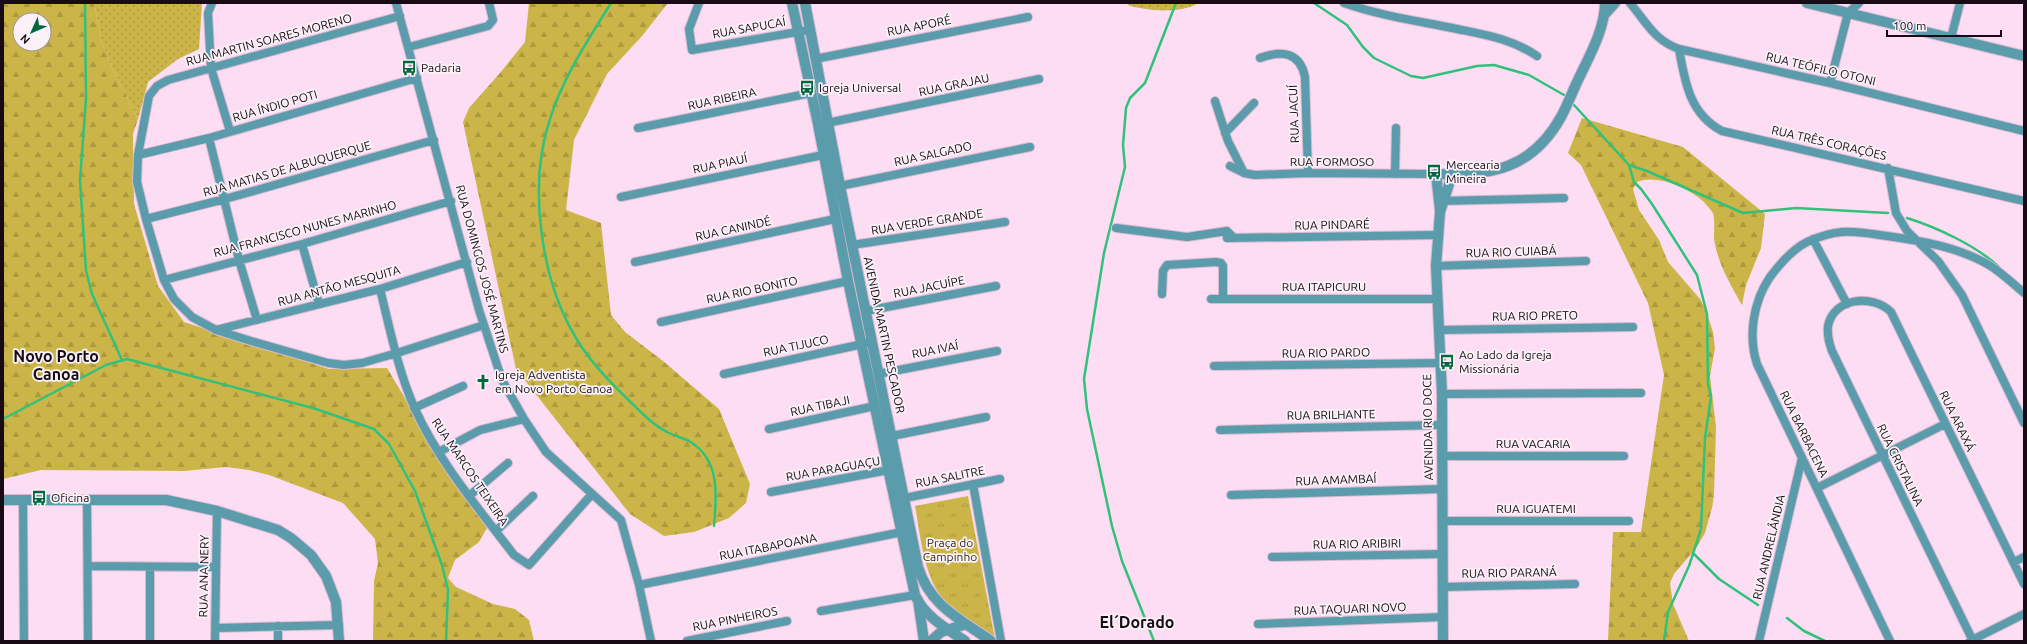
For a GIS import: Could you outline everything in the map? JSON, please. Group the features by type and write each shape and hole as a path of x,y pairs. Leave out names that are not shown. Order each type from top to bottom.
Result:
{"street":[{"path":"212,3 208,13 211,68 230,131"},
{"name":"RUA DOMINGOS JOSÉ MARTINS","path":"396,3 484,325 502,380 524,419 546,452 621,520 639,585 651,641"},
{"path":"409,47 484,28 491,23 493,16 489,3"},
{"name":"RUA SAPUCAÍ","path":"699,3 689,29 692,50 809,30"},
{"name":"AVENIDA MARTIN PESCADOR","path":"792,3 861,344 894,470 905,498 922,578 931,595 938,604 987,640"},
{"name":"AVENIDA MARTIN PESCADOR","path":"804,3 878,374 892,436 894,470 902,532 917,598 933,618 965,641"},
{"path":"1344,3 1372,12 1491,36 1522,46 1537,56"},
{"path":"1436,174 1452,175 1484,173 1498,170 1525,158 1544,142 1561,116 1588,59 1605,14 1605,3"},
{"path":"1605,14 1615,3"},
{"name":"RUA TEÓFILO OTONI","path":"1630,3 1656,37 1668,45 1680,49 1830,83 2024,131"},
{"path":"1807,3 2024,56"},
{"path":"1830,83 1848,13 1859,3"},
{"path":"1951,38 1960,3"},
{"name":"RUA MARTIN SOARES MORENO","path":"138,155 149,96 157,86 168,80 400,16"},
{"name":"RUA APORÉ","path":"815,59 1028,17"},
{"name":"RUA TRÊS CORAÇÕES","path":"1680,49 1689,96 1702,116 1722,131 1888,168 2024,201"},
{"name":"RUA JACUÍ","path":"1260,58 1268,55 1281,54 1293,56 1298,59 1303,66 1305,77 1308,173"},
{"name":"RUA ÍNDIO POTI","path":"138,155 209,138 417,78"},
{"name":"RUA GRAJAU","path":"827,123 1039,80"},
{"name":"RUA RIBEIRA","path":"638,128 811,93"},
{"path":"1215,101 1225,133 1244,173"},
{"path":"1225,133 1254,103"},
{"path":"1395,174 1396,128"},
{"path":"209,138 239,260 257,320"},
{"name":"RUA MATIAS DE ALBUQUERQUE","path":"146,219 225,199 434,140"},
{"name":"RUA SALGADO","path":"840,186 1030,147"},
{"path":"138,155 137,182 164,280 174,298 183,309 192,317 216,330 328,363 353,364 397,353 484,325"},
{"name":"RUA PIAUÍ","path":"621,197 823,155"},
{"name":"RUA FORMOSO","path":"1230,166 1244,173 1254,175 1308,173 1436,174"},
{"path":"1888,168 1896,213 1915,240 1938,261 1962,295 2024,424"},
{"name":"AVENIDA RIO DOCE","path":"1436,174 1441,201 1437,235 1436,299 1442,394 1443,641"},
{"name":"AVENIDA RIO DOCE","path":"1441,201 1452,175"},
{"path":"830,192 835,197 838,212 841,214 846,214"},
{"path":"1441,201 1564,198"},
{"name":"RUA FRANCISCO NUNES MARINHO","path":"164,280 302,244 451,201"},
{"path":"835,219 839,218 842,220 846,234 852,242"},
{"name":"RUA CANINDÉ","path":"636,262 835,219"},
{"name":"RUA VERDE GRANDE","path":"852,242 1005,222"},
{"name":"RUA PINDARÉ","path":"1116,228 1188,237 1227,231 1231,238 1437,235"},
{"path":"1847,304 1809,241 1836,233 1858,232 1915,240 1941,246 1972,256 1990,266 2024,293"},
{"name":"RUA BARBACENA","path":"1809,241 1785,260 1767,282 1759,297 1752,331 1752,345 1757,364 1890,641"},
{"path":"302,244 320,304"},
{"name":"RUA RIO CUIABÁ","path":"1436,266 1586,261"},
{"name":"RUA ANTÃO MESQUITA","path":"216,330 380,289 467,262"},
{"path":"1162,294 1163,271 1167,265 1216,262 1221,263 1223,266 1223,299"},
{"name":"RUA RIO BONITO","path":"661,322 848,281"},
{"path":"2008,281 2024,299"},
{"name":"RUA JACUÍPE","path":"866,311 996,286"},
{"name":"RUA MARCOS TEIXEIRA","path":"380,289 397,353 414,408 439,452 469,496 514,555 529,565 592,494"},
{"name":"RUA ITAPICURU","path":"1211,299 1436,299"},
{"name":"RUA ARAXÁ","path":"1847,304 1859,300 1867,300 1878,302 1891,312 2024,584"},
{"name":"RUA CRISTALINA","path":"1847,304 1839,309 1832,317 1828,325 1829,342 1836,360 1972,641"},
{"name":"RUA RIO PRETO","path":"1438,330 1633,327"},
{"name":"RUA TIJUCO","path":"724,374 872,342"},
{"name":"RUA IVAÍ","path":"878,374 997,351"},
{"name":"RUA RIO PARDO","path":"1214,366 1439,363"},
{"path":"414,408 463,386"},
{"path":"1442,394 1641,393"},
{"name":"RUA TIBAJI","path":"770,429 876,406"},
{"path":"892,436 986,418"},
{"path":"439,452 480,430 524,419"},
{"path":"1817,488 1945,424"},
{"name":"RUA BRILHANTE","path":"1220,430 1441,425"},
{"name":"RUA VACARIA","path":"1442,456 1624,456"},
{"name":"RUA ANDRELÂNDIA","path":"1759,641 1802,458"},
{"path":"469,496 508,463"},
{"name":"RUA PARAGUAÇU","path":"771,492 894,470"},
{"name":"RUA SALITRE","path":"905,498 1000,479"},
{"path":"973,484 1001,641"},
{"name":"RUA AMAMBAÍ","path":"1231,495 1442,489"},
{"path":"496,531 533,496"},
{"path":"3,500 166,500 217,511 278,530 302,546 319,564 331,588 339,626 339,641"},
{"path":"24,500 24,641"},
{"path":"87,500 88,641"},
{"name":"RUA ANA NERY","path":"215,641 217,511"},
{"name":"RUA IGUATEMI","path":"1442,521 1629,521"},
{"name":"RUA ITABAPOANA","path":"639,585 902,532"},
{"name":"RUA RIO ARIBIRI","path":"1272,557 1443,554"},
{"path":"2014,562 2024,557"},
{"path":"88,566 216,567"},
{"path":"150,566 150,641"},
{"name":"RUA RIO PARANÁ","path":"1443,587 1575,584"},
{"path":"821,611 917,598 924,641"},
{"path":"1972,641 2024,614"},
{"name":"RUA TAQUARI NOVO","path":"1258,624 1443,617"},
{"name":"RUA PINHEIROS","path":"687,641 787,621"},
{"path":"931,641 935,636 947,629 966,624"},
{"path":"278,626 278,641"},
{"path":"216,628 339,626"}],"green space":[{"path":"3,3 94,3 102,44 110,64 138,119 133,134 134,204 158,286 184,322 329,369 387,368 437,452 487,528 479,542 455,560 448,578 456,587 493,604 515,609 529,620 534,641 373,641 374,581 378,563 375,539 343,503 269,475 249,470 226,467 184,471 41,470 3,479"},
{"path":"94,3 202,3 199,49 178,59 148,82 138,119 110,64 102,44"},
{"path":"529,3 668,3 642,36 607,74 574,140 566,210 601,223 611,315 625,332 663,361 719,409 750,484 746,503 729,518 694,532 664,536 630,514 516,369 463,122 469,108 525,42"},
{"path":"1131,3 1199,3 1182,9 1154,10 1127,5"},
{"path":"1582,118 1683,147 1765,214 1761,248 1746,285 1742,305 1718,256 1714,238 1713,213 1704,203 1698,197 1685,189 1660,180 1652,179 1637,182 1633,189 1639,210 1659,240 1668,262 1700,299 1706,310 1713,332 1715,348 1710,376 1716,427 1714,495 1712,508 1705,533 1696,548 1674,574 1670,583 1673,604 1689,641 1608,641 1613,532 1641,532 1664,375 1648,303 1581,165 1568,153"},
{"name":"Praça do Campinho","path":"968,496 995,639 970,624 945,602 937,591 931,578 923,550 915,506"}],"waterway":[{"path":"85,3 86,98 80,180 86,271 92,294 122,360"},
{"path":"611,3 577,59 562,88 555,103 543,145 539,201 541,230 546,259 554,288 564,314 576,338 590,359 616,388 650,420 669,433 689,441 706,457 711,467 716,490 714,526"},
{"path":"1154,641 1122,561 1112,526 1087,409 1084,379 1104,253 1125,167 1123,145 1126,108 1130,98 1145,83 1176,3"},
{"path":"1314,3 1347,25 1363,47 1374,58 1411,76 1423,78 1477,66 1494,65 1529,75 1564,95"},
{"path":"1574,105 1629,165 1634,182 1652,204 1697,275 1707,314 1708,384 1711,397 1705,438 1701,529 1689,566 1668,612 1664,641"},
{"path":"1629,165 1647,171 1743,213 1796,208 1888,213"},
{"path":"1907,218 1931,226 1956,238 1990,259 1999,267"},
{"path":"3,419 106,365 127,359 313,408 374,429 389,444 415,491 442,565 448,590 446,641"},
{"path":"1693,553 1719,579 1758,605"},
{"path":"1787,618 1804,631 1825,641"}],"place":[{"name":"Padaria","path":"409,68"},
{"name":"Igreja Universal","path":"807,88"},
{"name":"Mercearia Mineira","path":"1434,172"},
{"name":"Ao Lado da Igreja Missionária","path":"1447,362"},
{"name":"Igreja Adventista em Novo Porto Canoa","path":"483,382"},
{"name":"Oficina","path":"39,498"}],"district":[{"name":"Novo Porto Canoa","path":"56,365"},
{"name":"El´Dorado","path":"1137,622"}]}
